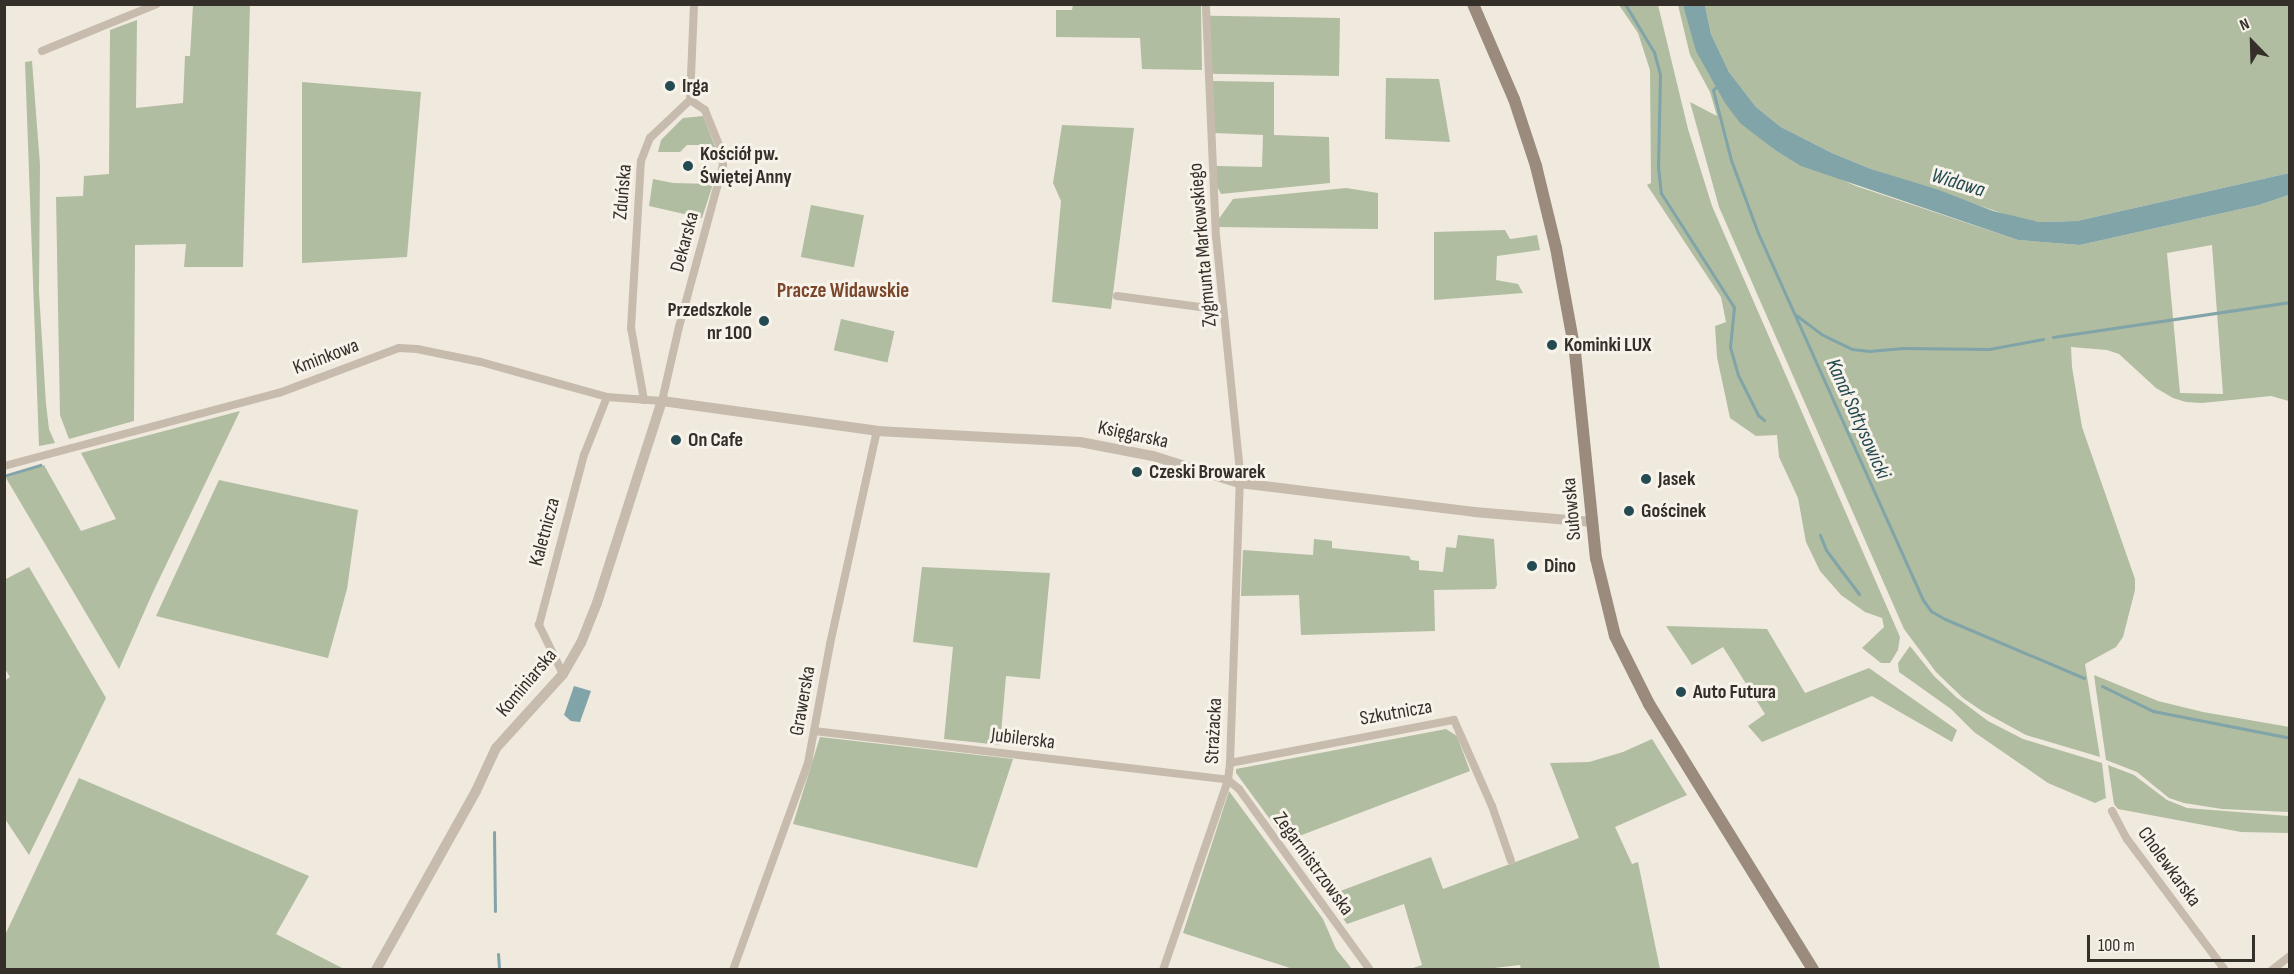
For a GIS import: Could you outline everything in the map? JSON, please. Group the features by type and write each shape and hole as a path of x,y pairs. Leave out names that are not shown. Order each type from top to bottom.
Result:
{"main road":[{"name":"Sułowska","path":"1473,4 1514,99 1536,166 1554,237 1575,352 1593,522 1605,603 1627,662 1649,704 1813,969"}],"street":[{"path":"42,51 157,4"},
{"path":"690,100 694,4"},
{"name":"Zygmunta Markowskiego","path":"1206,4 1216,237 1239,483"},
{"name":"Dekarska","path":"662,401 687,298 722,173 719,145 705,110 690,100"},
{"name":"Zduńska","path":"644,400 631,328 641,161 650,138 690,100"},
{"path":"1117,296 1223,310"},
{"name":"Kminkowa","path":"4,466 279,393 399,348 417,348 470,360 605,400 662,401"},
{"name":"Kaletnicza","path":"562,674 539,625 584,455 605,400"},
{"name":"Księgarska","path":"662,401 877,431 1080,442 1153,456 1239,483 1572,523 1593,522"},
{"name":"Kominiarska","path":"376,969 476,791 496,748 562,674 581,643 597,603 662,401"},
{"name":"Grawerska","path":"733,969 801,783 877,431"},
{"name":"Strażacka","path":"1163,969 1227,780 1230,764 1239,483"},
{"name":"Szkutnicza","path":"1230,764 1454,720 1492,806 1511,861"},
{"name":"Jubilerska","path":"814,731 1227,780"},
{"name":"Zegarmistrzowska","path":"1227,780 1239,789 1371,969"},
{"name":"Cholewkarska","path":"2112,811 2127,839 2225,969"},
{"path":"2272,969 2289,956"}],"green space":[{"path":"193,5 250,5 243,267 184,267 186,244 135,245 134,421 69,439 60,415 56,197 83,196 84,176 109,174 110,30 137,20 136,108 183,103 185,56 190,56"},
{"path":"1073,5 1201,5 1202,70 1142,69 1140,38 1056,37 1056,10 1072,10"},
{"path":"1619,5 1658,5 1688,129 1712,206 1900,637 1898,650 1890,663 1881,663 1862,648 1884,627 1882,618 1865,612 1841,595 1820,571 1806,542 1798,498 1779,457 1777,435 1756,436 1730,418 1717,357 1715,326 1726,322 1721,297 1647,185 1651,183 1650,70 1638,33"},
{"path":"1678,5 1683,5 1716,86 1758,136 1775,150 1856,186 2018,240 2080,245 2259,205 2289,195 2289,401 2271,396 2202,403 2186,402 2173,398 2156,388 2119,354 2107,350 2071,347 2082,427 2135,579 2135,590 2123,637 2116,647 2085,664 2100,757 2026,735 1982,711 1963,698 1936,672 1904,629 1719,207 1690,102 1717,116 1710,92 1690,55","holes":["2212,245 2223,394 2180,393 2167,253"]},
{"path":"1705,5 2289,5 2289,173 2077,221 2039,222 2019,219 1871,169 1832,153 1781,127 1756,107 1729,72 1711,34"},
{"path":"1210,16 1340,18 1339,76 1209,74"},
{"path":"32,61 40,165 39,292 46,404 49,429 55,443 39,446 25,62"},
{"path":"1386,78 1439,79 1450,142 1385,139"},
{"path":"1212,81 1274,82 1274,135 1329,137 1330,183 1221,194 1217,186 1216,166 1262,167 1263,135 1214,133"},
{"path":"302,82 421,92 407,257 302,263"},
{"path":"703,116 716,149 708,145 687,145 680,152 658,152 661,140 683,118"},
{"path":"1062,125 1134,128 1111,309 1052,302 1061,201 1053,183"},
{"path":"653,179 673,183 713,184 702,218 649,206"},
{"path":"1346,188 1378,193 1378,229 1219,227 1218,220 1233,199"},
{"path":"811,205 864,215 854,267 801,257"},
{"path":"1505,230 1510,239 1537,235 1540,250 1497,256 1496,280 1518,284 1523,293 1434,300 1434,232"},
{"path":"841,319 895,331 887,363 834,350"},
{"path":"240,411 153,592 119,669 6,478 44,465 81,531 116,519 81,453"},
{"path":"219,480 358,510 347,589 328,658 156,616"},
{"path":"1458,535 1494,539 1497,585 1495,589 1434,590 1435,631 1301,635 1299,595 1241,596 1243,550 1313,555 1314,539 1332,541 1332,548 1409,556 1411,560 1419,561 1419,570 1443,572 1446,547 1456,548"},
{"path":"29,567 106,698 29,855 5,819 4,681 10,677 5,669 4,580"},
{"path":"922,567 1050,573 1040,679 1006,676 1000,745 944,739 953,647 913,642"},
{"path":"1666,626 1767,629 1805,693 1869,668 1957,730 1952,742 1872,696 1762,742 1748,726 1765,714 1723,647 1692,665"},
{"path":"1910,646 1934,676 1956,697 1988,721 2023,739 2102,763 2106,798 2095,803 2048,783 1974,732 1951,709 1899,672 1898,663"},
{"path":"2094,675 2158,701 2203,712 2289,727 2289,812 2222,809 2184,803 2169,798 2137,772 2106,760"},
{"path":"1446,729 1457,736 1470,771 1286,841 1236,773 1236,769"},
{"path":"820,737 1013,759 977,868 793,824"},
{"path":"1652,739 1687,795 1615,827 1632,864 1638,862 1660,969 1521,970 1520,965 1477,970 1410,969 1422,965 1404,904 1347,924 1327,896 1431,857 1443,889 1579,838 1550,763 1589,762 1623,752"},
{"path":"2108,765 2134,775 2167,800 2187,808 2289,816 2289,833 2241,832 2118,809 2114,804"},
{"path":"79,778 309,876 276,934 344,969 5,969 5,935"},
{"path":"1229,791 1323,919 1336,949 1352,969 1293,969 1183,933"}],"water":[{"path":"1683,5 1705,5 1711,34 1729,72 1756,107 1781,127 1832,153 1871,169 1939,190 1993,211 2039,222 2077,221 2289,173 2289,195 2259,205 2080,245 2018,240 1801,166 1775,150 1740,123 1725,103 1696,51"},
{"path":"574,686 591,691 580,722 571,721 564,715"}],"waterway":[{"path":"1625,4 1654,52 1660,74 1658,166 1661,193 1734,307 1730,347 1738,375 1758,415 1764,420"},
{"name":"Kanał Sołtysowicki","path":"1718,85 1713,90 1731,160 1758,233 1923,600 1931,611 1945,619 2084,678"},
{"path":"2053,337 2290,302"},
{"path":"1796,315 1821,334 1852,349 1869,351 1903,348 1989,349 2043,339"},
{"path":"4,476 40,465"},
{"path":"1820,535 1826,550 1859,594"},
{"name":"Kanał Sołtysowicki","path":"2102,686 2153,711 2290,738"},
{"path":"494,832 495,911"},
{"path":"498,954 499,970"}],"place":[{"name":"Irga","path":"670,86"},
{"name":"Kościół pw. Świętej Anny","path":"688,166"},
{"name":"Przedszkole nr 100","path":"764,321"},
{"name":"Kominki LUX","path":"1552,345"},
{"name":"On Cafe","path":"676,440"},
{"name":"Czeski Browarek","path":"1137,472"},
{"name":"Jasek","path":"1646,479"},
{"name":"Gościnek","path":"1629,511"},
{"name":"Dino","path":"1532,566"},
{"name":"Auto Futura","path":"1681,692"}],"district":[{"name":"Pracze Widawskie","path":"843,291"}],"water label":[{"name":"Widawa","path":"1958,183"}]}
